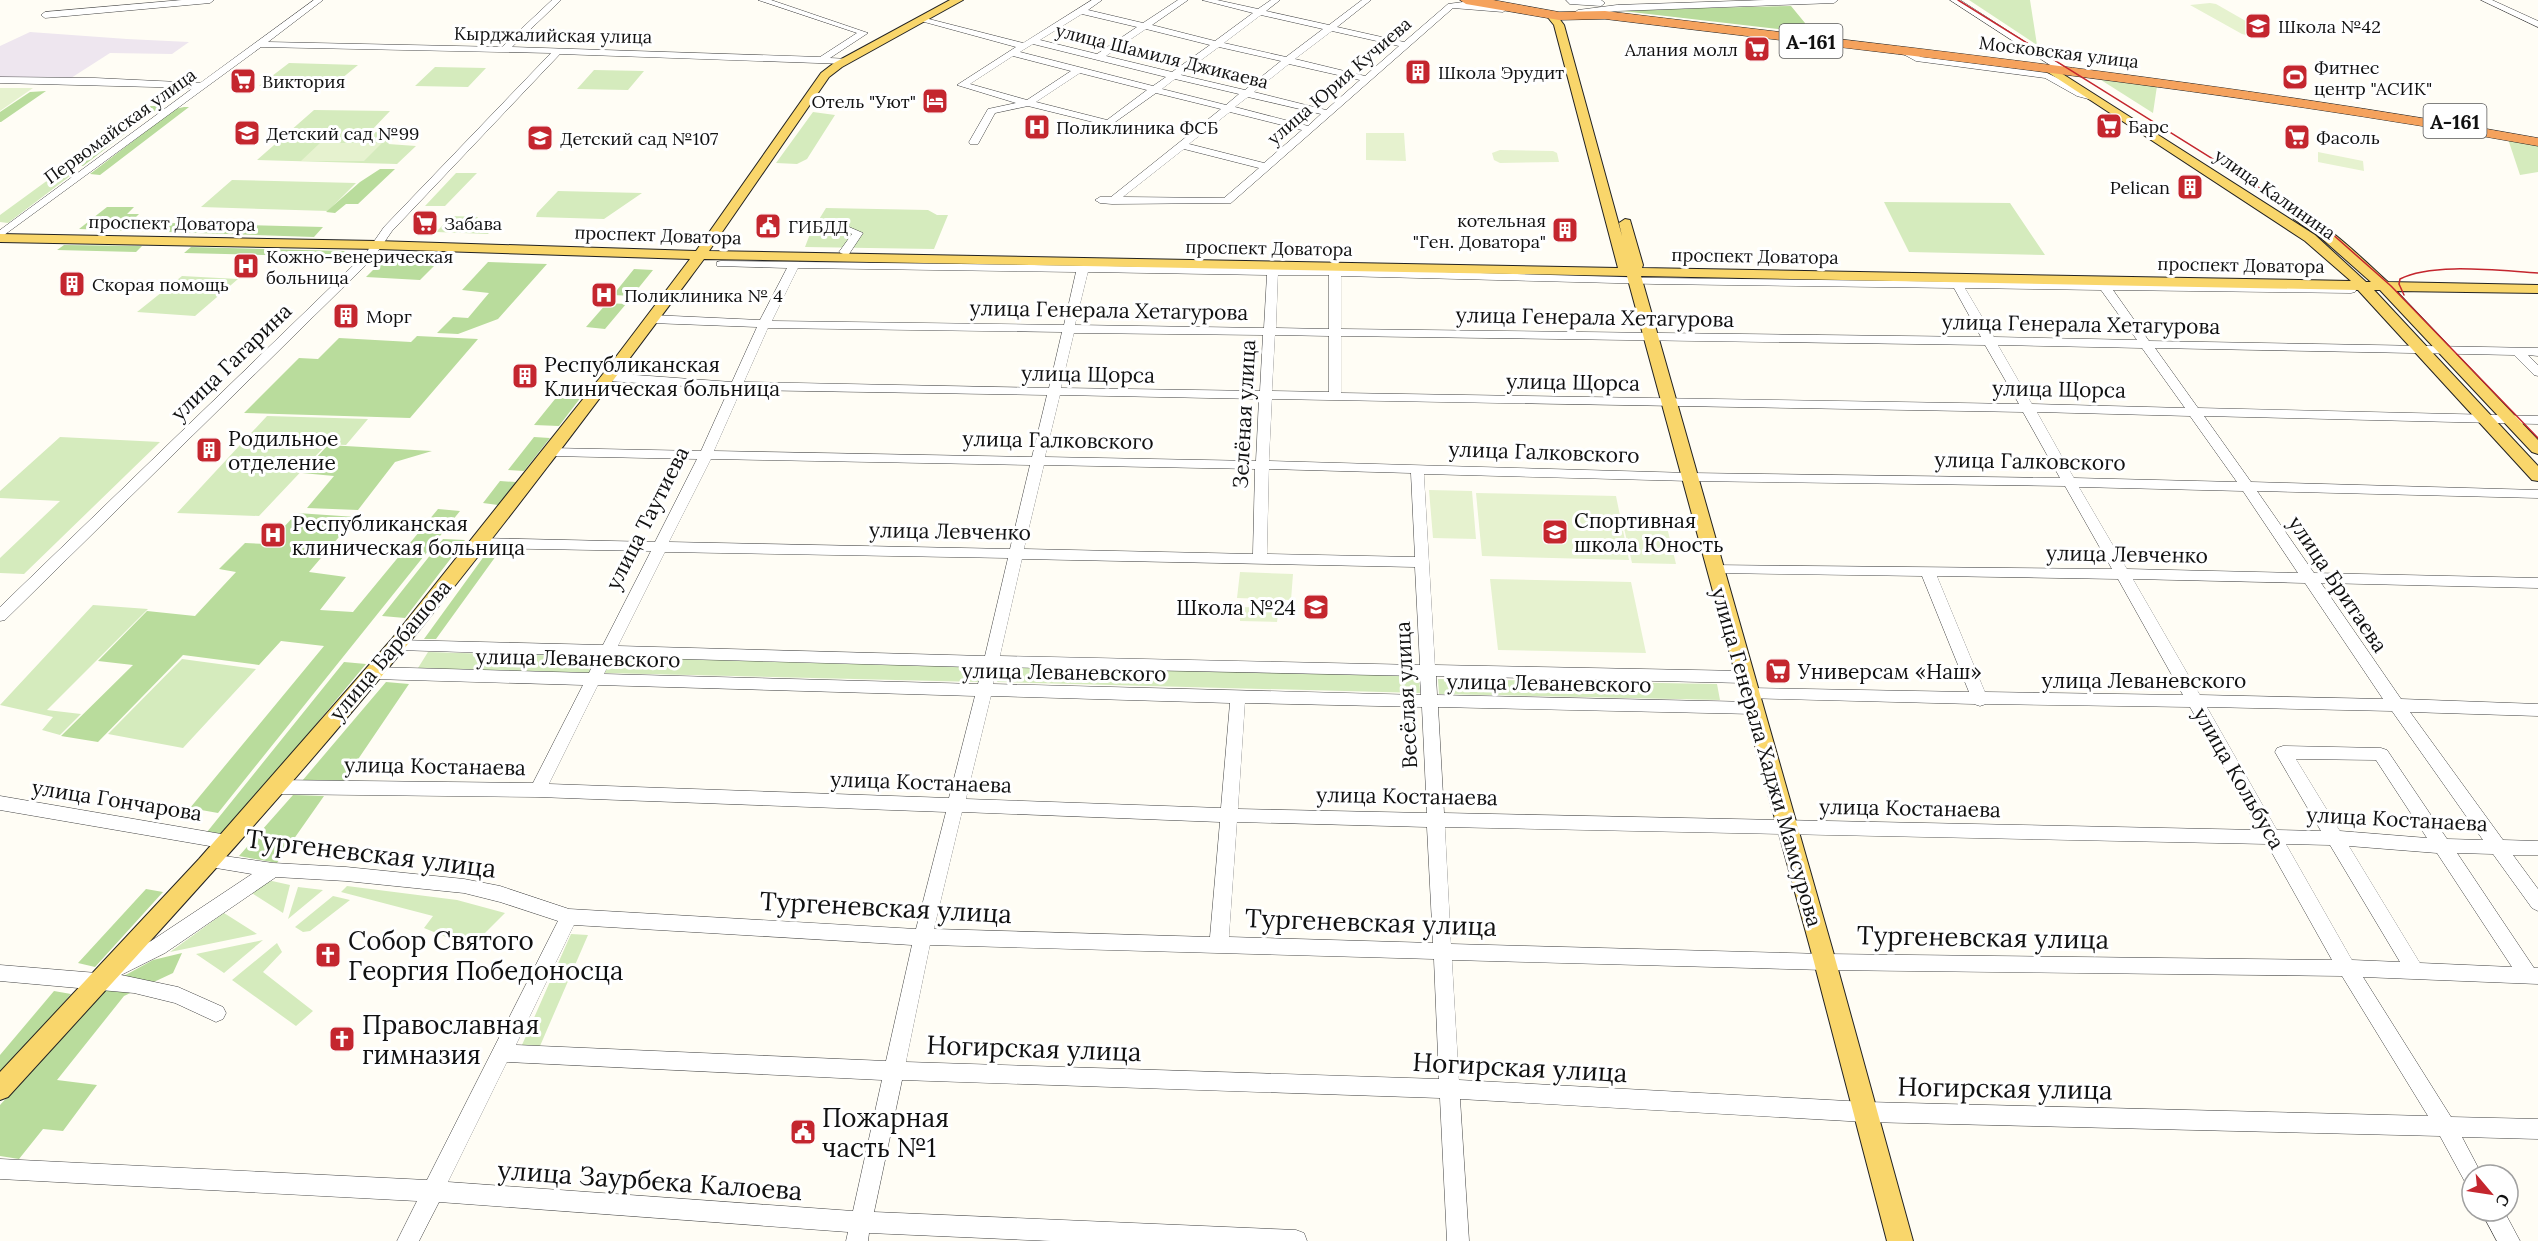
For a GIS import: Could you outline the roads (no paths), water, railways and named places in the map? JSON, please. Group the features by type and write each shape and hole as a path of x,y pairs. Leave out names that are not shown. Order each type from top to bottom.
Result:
{"highway":[{"name":"Московская улица","path":"1466,0 1504,4 1548,14 1574,7 1601,9 2059,73 2280,93 2538,136"},
{"path":"1507,0 1534,0"},
{"path":"1545,0 1537,6 1548,14"},
{"name":"Московская улица","path":"1574,7 1605,15 2322,105 2538,142"}],"main road":[{"name":"улица Барбашова","path":"0,1089 227,842 397,645 608,378 702,252 825,75 846,61 958,0"},
{"name":"улица Генерала Хаджи Мамсурова","path":"1574,7 1568,21 1569,30 1611,196"},
{"name":"улица Генерала Хаджи Мамсурова","path":"1548,14 1559,25 1611,196 1788,828 1900,1241"},
{"name":"улица Калинина","path":"2059,73 2092,97 2291,225 2366,283 2443,348 2538,449"},
{"name":"улица Калинина","path":"2059,73 2324,233 2418,348 2538,476"},
{"name":"проспект Доватора","path":"2,234 702,252 2366,283 2538,289"},
{"name":"проспект Доватора","path":"702,252 845,252 1632,271"},
{"name":"проспект Доватора","path":"2366,283 2538,280"}],"street":[{"path":"45,15 210,0"},
{"name":"Первомайская улица","path":"2,234 319,0"},
{"path":"504,50 557,0"},
{"path":"762,0 864,33 824,58"},
{"path":"1098,0 962,85 1104,126 1276,0"},
{"path":"1099,57 1184,0"},
{"path":"1206,0 1405,45"},
{"path":"1181,145 1367,0"},
{"path":"1574,7 1609,3 1712,0"},
{"path":"1601,9 1834,0"},
{"path":"2485,0 2538,24"},
{"name":"улица Калинина","path":"1949,1 2059,73"},
{"name":"улица Калинина","path":"1949,1 2059,73"},
{"name":"улица Юрия Кучиева","path":"1181,145 1106,200 1227,201 1454,4 1548,14"},
{"path":"1080,11 1366,79"},
{"name":"улица Шамиля Джикаева","path":"921,20 1099,57 1327,113"},
{"name":"Кырджалийская улица","path":"259,45 824,58 846,61"},
{"name":"улица Гагарина","path":"0,616 369,255 558,51"},
{"path":"1906,52 1919,59 2036,74 2059,73"},
{"name":"улица Шамиля Джикаева","path":"1012,53 1309,129"},
{"path":"974,142 991,111 1028,103 1077,71"},
{"path":"0,80 95,81 202,86"},
{"path":"1181,145 1266,167"},
{"path":"845,252 858,233 849,230"},
{"name":"проспект Доватора","path":"721,264 1335,272 1632,271"},
{"name":"улица Таутиева","path":"538,790 662,545 706,455 765,324 795,266"},
{"path":"860,1231 923,937 1017,554 1083,268"},
{"name":"Зелёная улица","path":"1260,558 1262,465 1268,396 1273,271"},
{"path":"1632,271 1957,284 2105,287 2351,290 2366,283"},
{"path":"1335,272 1335,397"},
{"name":"улица Кольбуса","path":"1957,284 2193,700 2274,836 2347,968 2465,1163"},
{"name":"улица Бритаева","path":"2105,287 2247,486 2395,704 2538,903"},
{"name":"улица Генерала Хетагурова","path":"651,319 765,324 2443,348 2538,352"},
{"path":"2517,351 2538,372"},
{"name":"улица Щорса","path":"608,378 737,386 1055,393 2029,408 2538,420"},
{"name":"улица Галковского","path":"549,452 1262,465 1690,477 2070,482 2538,494"},
{"name":"Весёлая улица","path":"1417,469 1458,1241"},
{"name":"улица Левченко","path":"478,543 1421,562"},
{"name":"улица Левченко","path":"1715,568 2538,583"},
{"path":"1928,573 1980,700"},
{"path":"0,599 17,601"},
{"name":"улица Леваневского","path":"397,645 990,662 1427,670 1749,693 1980,700 2193,700 2395,704 2538,710"},
{"name":"улица Леваневского","path":"373,674 1238,698 1428,701 1749,693"},
{"path":"1219,945 1238,698"},
{"path":"2415,971 2283,752 2381,754 2533,976"},
{"name":"улица Костанаева","path":"274,787 538,790 1230,815 2274,836 2442,846 2538,848"},
{"name":"улица Гончарова","path":"0,803 227,842"},
{"name":"Тургеневская улица","path":"210,861 273,870 346,874 464,886 500,894 568,917 923,937 1825,962 2347,968 2533,976"},
{"path":"103,978 158,947 273,870"},
{"path":"408,1241 568,917"},
{"path":"0,973 103,978 178,995 216,1013"},
{"name":"Ногирская улица","path":"500,1053 895,1071 1449,1089 1866,1112 2538,1129"},
{"name":"улица Заурбека Калоева","path":"0,1169 434,1191 860,1231 1296,1241"},
{"path":"2499,1223 2509,1241"}],"tram line":[{"path":"1958,0 2330,232 2391,286 2538,438"},
{"path":"2404,295 2399,284 2400,279 2430,271 2467,269 2538,273"}],"place":[{"name":"Школа №42","path":"2258,26"},
{"name":"Алания молл","path":"1757,49"},
{"name":"Школа Эрудит","path":"1418,72"},
{"name":"Фитнес центр \"АСИК\"","path":"2295,77"},
{"name":"Виктория","path":"243,81"},
{"name":"Отель \"Уют\"","path":"935,101"},
{"name":"Барс","path":"2109,126"},
{"name":"Поликлиника ФСБ","path":"1037,127"},
{"name":"Детский сад №99","path":"247,133"},
{"name":"Фасоль","path":"2297,137"},
{"name":"Детский сад №107","path":"540,138"},
{"name":"Pelican","path":"2190,187"},
{"name":"Забава","path":"425,223"},
{"name":"ГИБДД","path":"768,226"},
{"name":"котельная \"Ген. Доватора\"","path":"1565,230"},
{"name":"Кожно-венерическая больница","path":"246,266"},
{"name":"Скорая помощь","path":"72,284"},
{"name":"Поликлиника № 4","path":"604,295"},
{"name":"Морг","path":"346,316"},
{"name":"Республиканская Клиническая больница","path":"525,376"},
{"name":"Родильное отделение","path":"209,450"},
{"name":"Спортивная школа Юность","path":"1555,532"},
{"name":"Республиканская клиническая больница","path":"273,535"},
{"name":"Школа №24","path":"1316,607"},
{"name":"Универсам «Наш»","path":"1778,671"},
{"name":"Собор Святого Георгия Победоносца","path":"328,955"},
{"name":"Православная гимназия","path":"342,1039"},
{"name":"Пожарная часть №1","path":"803,1132"}]}
